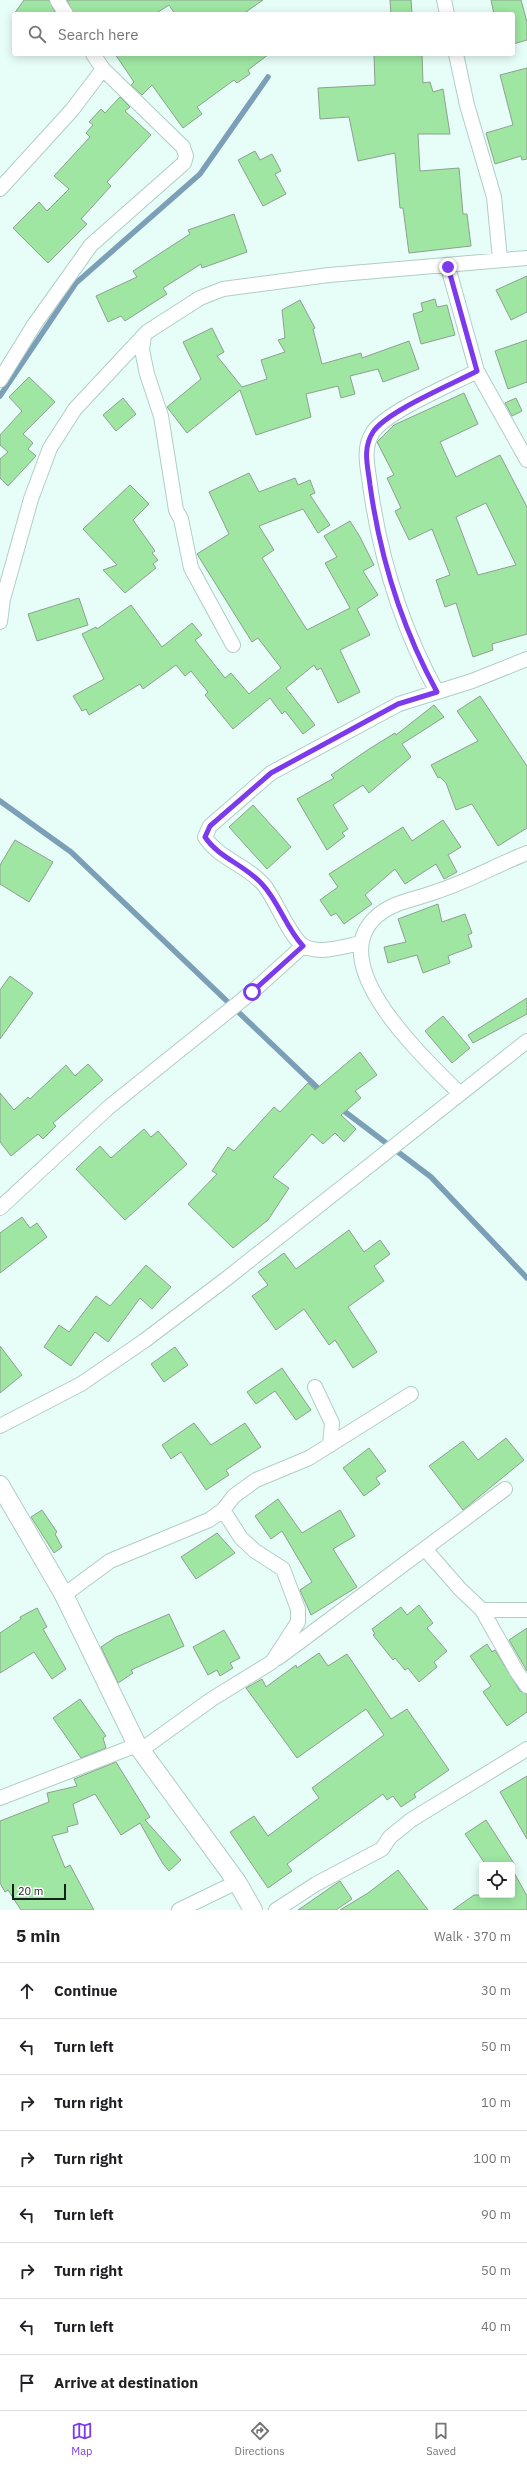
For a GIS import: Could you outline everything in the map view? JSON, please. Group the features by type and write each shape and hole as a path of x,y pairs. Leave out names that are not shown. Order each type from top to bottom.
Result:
{"street":[{"path":"56,0 65,12"},
{"path":"444,0 447,12"},
{"path":"0,380 34,325 91,244 184,163 186,156 183,147 103,69 94,56"},
{"path":"456,56 467,105 494,197 500,259"},
{"path":"0,189 72,110 103,69"},
{"path":"0,622 3,599 31,499 50,448 75,409 144,335 200,298 223,289 347,274 448,267 500,259 527,258"},
{"path":"448,267 477,371 527,460"},
{"path":"144,335 142,350 147,374 161,416 176,510 182,519 191,568 233,645"},
{"path":"437,692 421,663 384,562 373,504 366,451 374,431 405,407 477,371"},
{"path":"361,943 314,950 303,946 294,936 274,898 262,884 248,870 212,848 205,837 210,826 271,773 398,704 472,681 527,659"},
{"path":"460,1094 406,1039 382,1006 364,973 361,943 367,926 391,907 439,891 527,853"},
{"path":"0,1208 109,1107 252,992 303,946"},
{"path":"0,1426 81,1384 106,1368 226,1279 527,1041"},
{"path":"315,1388 332,1423 330,1445"},
{"path":"64,1595 110,1561 209,1520 222,1510 234,1496 256,1480 309,1458 411,1394"},
{"path":"0,1485 64,1595 139,1748 237,1882 253,1910"},
{"path":"263,1668 318,1630 505,1489"},
{"path":"0,1798 139,1748 212,1699 272,1662 298,1622 298,1608 283,1569 255,1551 241,1538 222,1510"},
{"path":"425,1549 460,1589 482,1610 517,1672 527,1686"},
{"path":"482,1610 527,1610"},
{"path":"276,1910 322,1880 382,1849 390,1837 411,1820 527,1748"},
{"path":"179,1910 237,1882"}],"building":[{"path":"24,0 49,0 55,12 15,12"},
{"path":"67,0 263,0 246,12 174,12 169,5 158,12 73,12"},
{"path":"390,0 411,0 412,12 391,12"},
{"path":"491,0 521,0 527,22 527,40 515,43 515,12 494,12"},
{"path":"116,56 266,56 248,70 250,74 237,83 234,80 197,107 202,114 183,128 152,85 142,95 131,85 134,82"},
{"path":"374,56 422,56 423,83 430,82 433,92 443,89 450,134 418,134 420,171 459,168 463,214 467,214 471,246 409,253 403,208 400,208 395,153 358,161 349,117 320,119 318,88 375,85"},
{"path":"527,68 527,159 522,160 521,156 495,164 486,133 513,125 500,75"},
{"path":"120,97 130,107 125,111 151,135 107,182 111,186 81,219 87,224 48,263 13,228 39,202 47,211 69,189 54,176 90,137 86,133 93,125 89,122 101,109 105,113"},
{"path":"255,151 260,160 272,154 281,171 275,174 286,194 263,206 238,160"},
{"path":"234,214 247,252 202,268 201,264 163,288 167,294 125,321 121,316 108,322 96,296 137,277 133,271 190,234 188,230"},
{"path":"527,276 527,312 511,320 496,290"},
{"path":"435,299 437,307 447,305 455,335 421,344 413,314 423,311 421,303"},
{"path":"300,300 315,328 313,329 322,364 361,353 362,358 409,341 419,369 383,382 378,369 350,376 355,394 341,398 338,386 306,394 311,417 256,435 240,390 187,433 167,407 201,379 183,342 212,328 224,352 217,356 242,387 267,379 261,360 285,352 278,340 285,338 282,310"},
{"path":"527,340 527,382 508,389 495,351"},
{"path":"29,377 55,402 23,434 33,443 28,449 36,456 8,486 0,478 0,459 8,452 0,445 0,435 22,411 9,397"},
{"path":"464,393 478,424 440,442 456,477 500,455 527,507 527,634 492,644 493,650 473,657 456,603 445,607 436,580 450,575 432,529 409,540 395,511 401,508 387,478 394,475 377,442 394,425","holes":["486,503 516,565 478,575 456,517"]},
{"path":"123,398 136,414 116,431 103,415"},
{"path":"516,398 522,411 512,416 505,403"},
{"path":"249,473 259,492 295,478 298,485 310,480 315,493 310,495 330,525 318,533 303,509 259,526 274,550 262,558 307,630 350,608 325,563 337,557 324,536 350,521 360,537 374,565 363,571 378,595 357,609 370,635 340,650 360,692 338,703 321,668 317,670 314,665 286,688 315,725 303,734 285,711 282,714 270,698 233,729 205,695 208,692 191,671 185,676 176,665 143,689 140,684 89,715 86,709 82,711 73,696 104,679 82,634 96,627 97,629 131,605 162,647 192,623 202,635 195,640 225,678 231,673 249,694 281,668 258,638 252,642 197,554 229,534 209,492"},
{"path":"130,485 149,504 133,520 155,551 152,553 158,560 153,564 156,568 125,593 103,570 117,565 83,529"},
{"path":"79,598 88,625 37,641 28,614"},
{"path":"480,696 527,766 527,828 498,846 472,804 456,810 446,783 440,777 438,778 431,765 478,741 457,711"},
{"path":"434,705 444,717 402,744 411,757 369,793 363,785 333,805 348,829 342,833 345,836 327,850 297,799 334,778 331,775 395,733 396,735"},
{"path":"253,805 291,847 267,869 229,827"},
{"path":"443,820 461,847 448,855 457,872 444,879 436,864 405,884 395,869 365,895 372,904 344,924 336,913 331,916 320,900 338,887 329,874 403,827 412,841"},
{"path":"15,840 53,862 29,902 0,884 0,865"},
{"path":"438,904 442,922 465,914 472,933 468,935 472,947 448,956 450,963 423,973 417,955 388,963 384,947 406,942 398,919"},
{"path":"10,976 33,993 0,1039 0,990"},
{"path":"527,998 527,1014 473,1043 468,1035"},
{"path":"443,1016 470,1048 452,1063 425,1031"},
{"path":"360,1052 377,1075 355,1091 361,1098 341,1115 356,1129 344,1142 335,1133 323,1144 312,1134 273,1177 289,1188 268,1220 233,1248 188,1204 217,1174 212,1171 228,1147 234,1151 274,1107 280,1112 308,1083 315,1090"},
{"path":"88,1064 103,1080 53,1123 56,1126 43,1139 38,1134 11,1156 0,1142 0,1093 14,1110 28,1097 30,1099 66,1065 75,1076"},
{"path":"144,1129 151,1137 158,1131 187,1164 125,1220 76,1169 100,1146 111,1158"},
{"path":"22,1217 30,1228 37,1223 47,1237 0,1273 0,1233"},
{"path":"349,1230 364,1252 380,1240 390,1254 374,1266 384,1281 348,1307 377,1352 353,1368 335,1340 329,1345 304,1309 276,1330 252,1296 268,1285 258,1272 284,1253 296,1269"},
{"path":"146,1265 171,1287 152,1309 140,1298 108,1342 95,1332 71,1366 44,1347 59,1325 69,1332 96,1296 110,1306"},
{"path":"0,1346 22,1375 0,1393"},
{"path":"175,1347 188,1365 164,1382 151,1364"},
{"path":"282,1368 311,1410 296,1420 275,1391 256,1404 247,1392"},
{"path":"194,1423 211,1445 245,1423 261,1447 226,1470 229,1475 206,1490 181,1452 171,1459 162,1445"},
{"path":"506,1438 524,1460 463,1510 429,1466 463,1441 478,1460"},
{"path":"369,1448 386,1471 376,1478 380,1484 364,1496 343,1468"},
{"path":"278,1499 302,1533 340,1510 355,1536 333,1549 357,1587 311,1615 300,1590 312,1582 282,1531 271,1539 255,1516"},
{"path":"42,1510 57,1532 55,1534 62,1547 54,1553 31,1517"},
{"path":"217,1533 235,1553 196,1579 181,1557"},
{"path":"419,1605 433,1623 427,1628 447,1651 434,1662 437,1667 419,1682 408,1668 405,1670 395,1658 393,1660 373,1635 375,1634 372,1629 401,1607 407,1615"},
{"path":"37,1608 47,1627 43,1629 66,1669 52,1679 34,1652 0,1673 0,1633 21,1619 20,1617"},
{"path":"169,1614 184,1646 131,1670 133,1673 118,1683 101,1647 116,1637"},
{"path":"527,1628 527,1671 509,1640"},
{"path":"224,1630 240,1658 230,1663 233,1668 220,1676 217,1670 208,1675 193,1647"},
{"path":"487,1644 492,1652 495,1650 520,1691 527,1694 527,1712 507,1726 483,1692 491,1686 470,1656"},
{"path":"319,1653 328,1666 347,1654 391,1719 407,1709 449,1770 414,1794 416,1797 401,1807 393,1796 387,1800 383,1794 287,1864 292,1871 268,1888 230,1832 254,1816 268,1836 319,1798 312,1788 384,1735 366,1709 297,1758 246,1688 262,1679 266,1687 296,1665 297,1668"},
{"path":"80,1699 106,1736 103,1738 106,1748 81,1758 53,1718"},
{"path":"116,1762 150,1817 145,1820 181,1860 169,1871 163,1864 140,1823 121,1835 95,1794 73,1804 78,1824 67,1827 68,1832 52,1836 65,1868 70,1865 94,1910 21,1910 8,1890 5,1892 0,1883 0,1821 49,1802 47,1793 77,1786 74,1779"},
{"path":"527,1776 527,1839 500,1792"},
{"path":"486,1820 513,1862 484,1862 465,1834"},
{"path":"398,1870 428,1910 340,1910 368,1893"},
{"path":"515,1874 527,1896 527,1910 453,1910 474,1895 479,1895 479,1898 515,1898"},
{"path":"340,1881 352,1899 336,1910 298,1910"}],"waterway":[{"path":"0,396 76,283 200,174 268,77"},
{"path":"0,801 71,852 323,1093"},
{"path":"340,1108 431,1177 527,1278"}],"route":[{"path":"252,992 303,946 294,936 274,898 262,884 248,870 212,848 205,837 210,826 271,773 356,729 398,704 437,692 421,663 384,562 373,504 366,451 368,442 374,431 405,407 448,387 477,371 448,267"}]}
